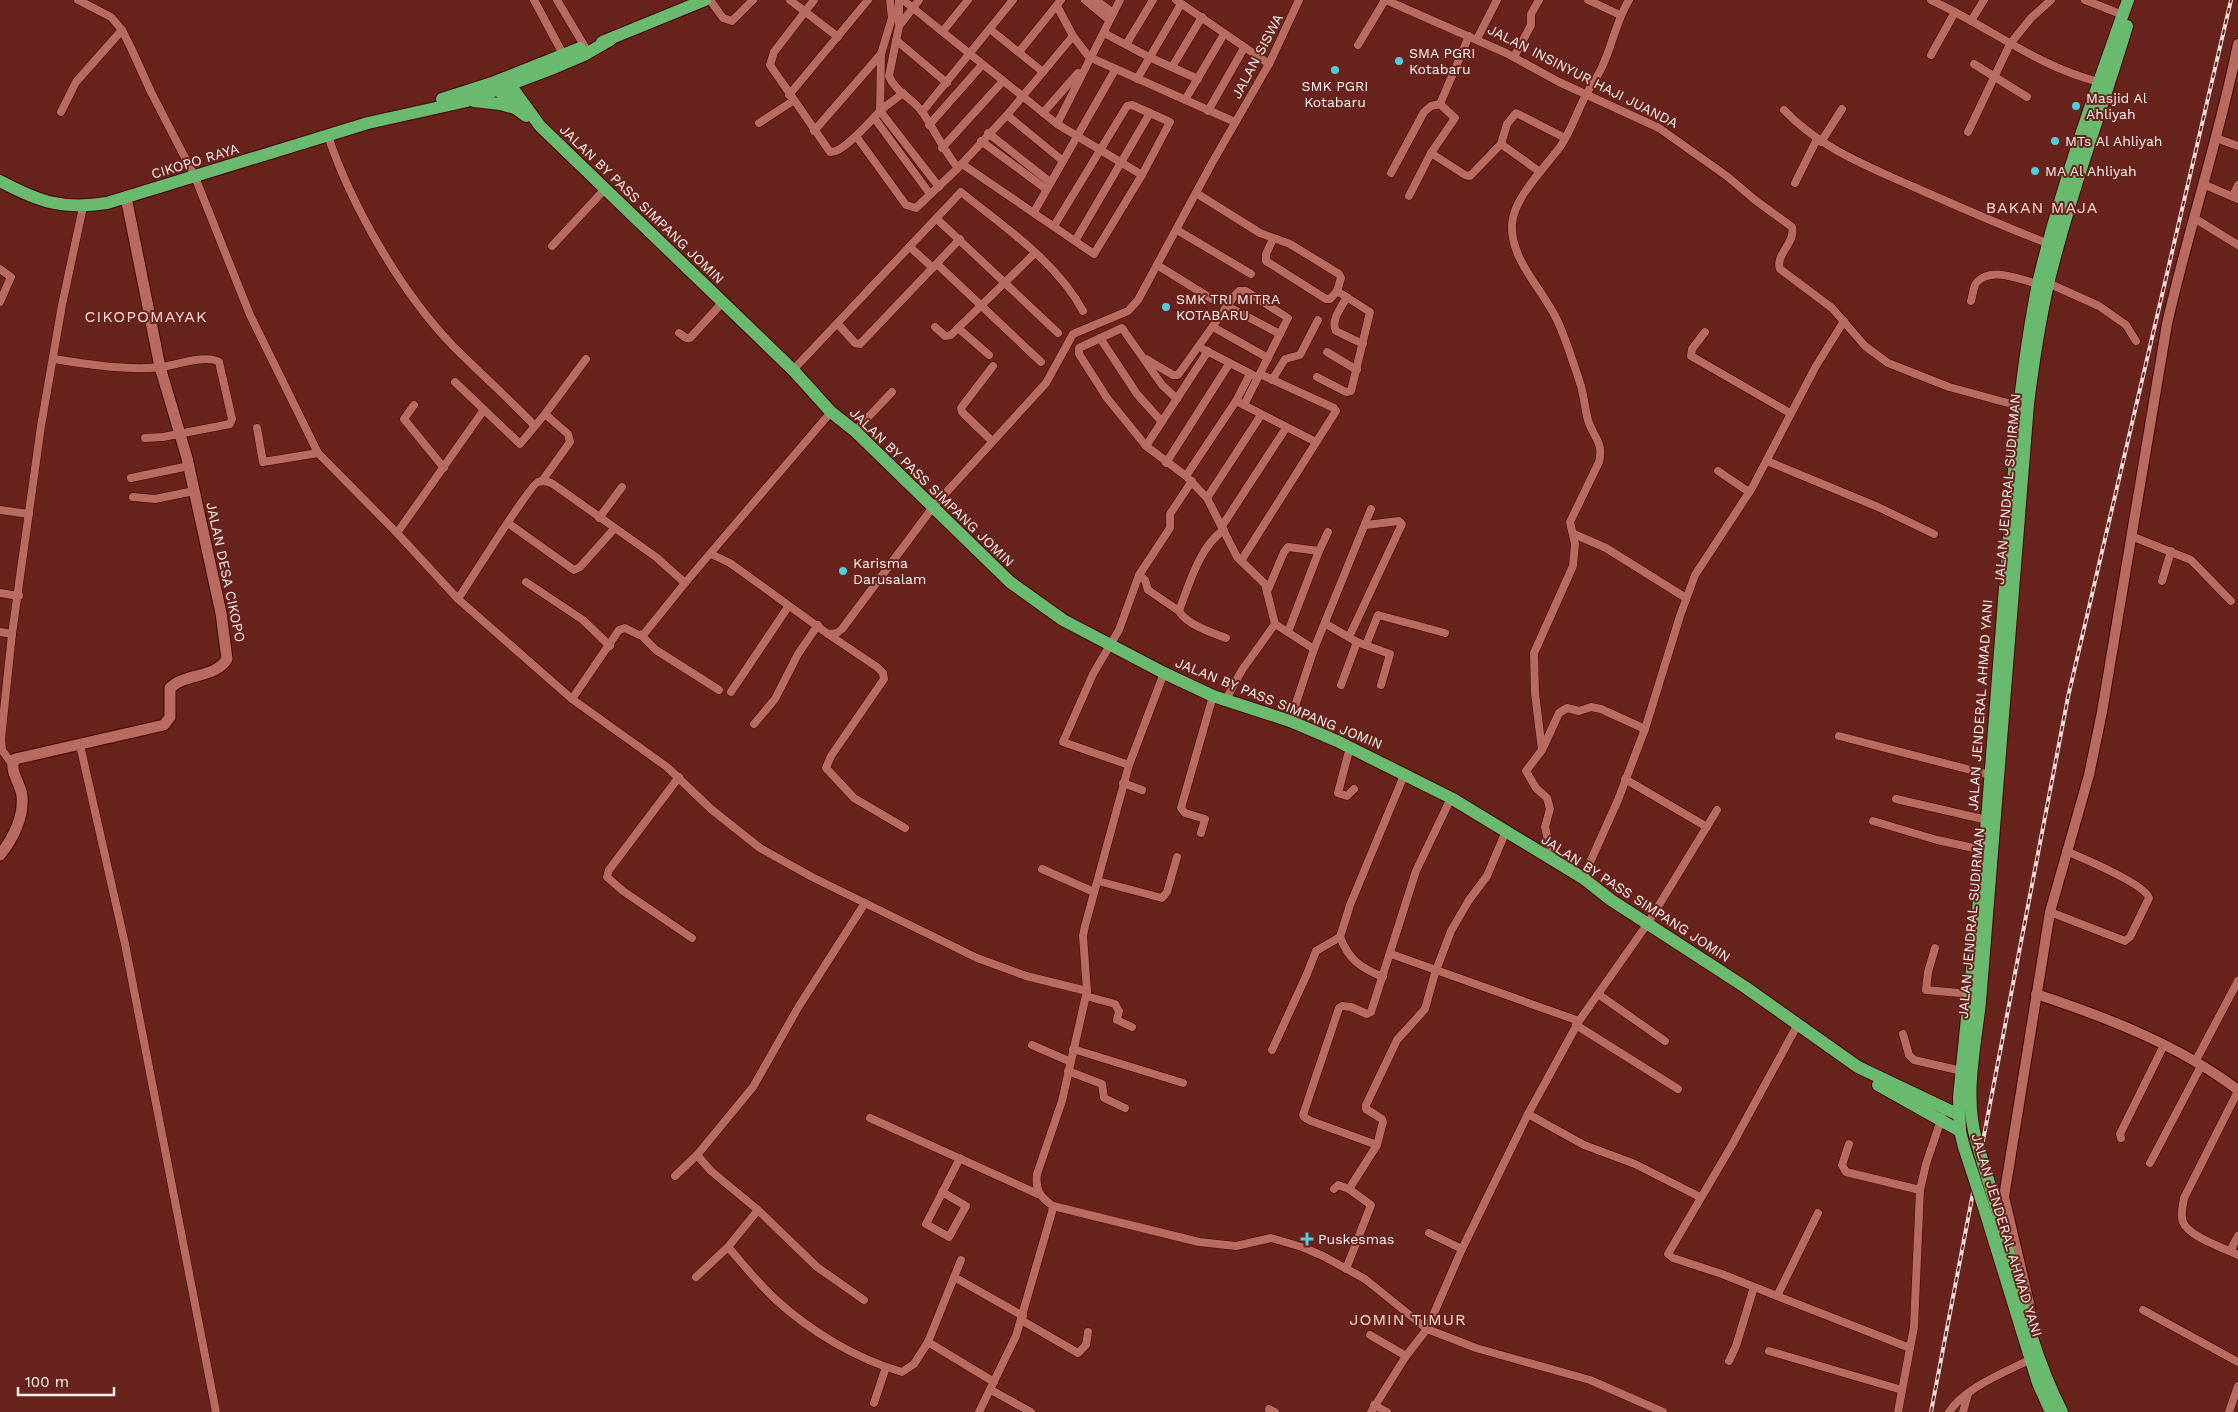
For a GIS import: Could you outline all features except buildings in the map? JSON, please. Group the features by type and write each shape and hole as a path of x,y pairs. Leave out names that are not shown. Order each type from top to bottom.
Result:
{"highway":[{"path":"502,84 525,80 584,54 610,40 705,0"},
{"name":"JALAN JENDERAL AHMAD YANI","path":"2051,1412 1971,1144 1960,1131 1959,1097 1987,820 2019,406 2043,284 2048,244 2099,82 2128,0"},
{"name":"JALAN JENDRAL SUDIRMAN","path":"1971,1144 1972,1070 1989,895 2028,404 2043,284 2135,0"},
{"path":"502,84 563,54 584,46 610,40"},
{"path":"467,101 519,106 519,94 525,80"},
{"name":"CIKOPO RAYA","path":"400,115 467,101 502,84"},
{"name":"CIKOPO RAYA","path":"0,181 40,201 83,207 195,177 502,84"},
{"name":"JALAN BY PASS SIMPANG JOMIN","path":"502,84 519,106 604,190 793,370 831,412 855,431 1020,591 1063,620 1164,673 1219,698 1290,721 1350,747 1451,798 1583,878 1648,924 1798,1024 1858,1067 1881,1087 1942,1115 1959,1115"},
{"name":"JALAN BY PASS SIMPANG JOMIN","path":"1858,1067 1920,1098 1960,1131"},
{"path":"1920,1098 1946,1102 1959,1097"},
{"path":"2034,1357 2062,1412"}],"main road":[{"name":"JALAN DESA CIKOPO","path":"12,764 19,757 164,725 170,718 170,688 183,681 216,669 227,659 220,613 189,466 160,367 126,197"},
{"path":"0,855 17,828 22,804 21,789 12,764"}],"street":[{"path":"78,0 107,14 122,30 195,177 250,315 318,453 398,533 458,599 572,698 679,777 710,809 760,848 956,949 1026,976 1115,1004 1119,1011 1117,1020 1132,1027"},
{"path":"534,0 563,54"},
{"path":"557,0 584,46"},
{"path":"710,0 723,18 732,21 753,0"},
{"path":"790,0 838,37"},
{"path":"814,0 770,59 770,65 814,131 832,152 856,136 875,119 880,111 904,93"},
{"path":"759,123 791,98 868,0"},
{"path":"890,0 892,18 881,54 880,111 939,187"},
{"path":"1054,226 1099,151 1127,106 1132,105 1169,122 1170,125 1142,175 1095,253 1091,254 1034,212 960,166 942,148 922,112 892,83 889,76 899,26 901,0 972,54 982,66 1057,124 1099,151 1142,175"},
{"path":"899,26 919,0"},
{"path":"943,31 968,0"},
{"path":"922,112 972,54 1013,0"},
{"path":"1085,0 1111,16"},
{"path":"1096,0 1111,16"},
{"path":"1057,124 1089,57 1120,0"},
{"path":"1126,44 1153,0"},
{"name":"JALAN SISWA","path":"828,634 837,633 842,629 933,507 1046,383 1073,334 1133,307 1269,64 1299,0"},
{"path":"1358,45 1386,0"},
{"name":"JALAN INSINYUR HAJI JUANDA","path":"1386,0 1514,57 1586,95 1663,131 1728,177 1755,200 1792,227 1792,238 1779,262 1780,269 1816,294 1844,321"},
{"path":"1477,40 1497,0"},
{"path":"1514,57 1531,25 1531,14 1539,0"},
{"path":"1588,0 1620,15"},
{"path":"1542,750 1535,693 1534,653 1573,566 1576,544 1574,534 1570,528 1572,515 1599,462 1602,452 1587,418 1581,387 1559,324 1550,303 1516,250 1512,224 1513,216 1527,190 1564,138 1602,66 1620,15 1629,0"},
{"path":"1931,0 2060,70 2099,82"},
{"path":"1971,21 1984,0"},
{"path":"1968,132 1995,79 2010,44 2031,18 2051,0"},
{"path":"2085,0 2123,15"},
{"path":"1137,79 1179,2 1269,64"},
{"path":"1019,52 1059,3 1073,36 1089,57 1235,122"},
{"path":"1931,55 1955,12"},
{"path":"1172,67 1202,17"},
{"path":"61,112 76,82 122,30"},
{"path":"991,30 1043,72"},
{"path":"1104,32 1149,57 1198,79"},
{"path":"1185,100 1224,34"},
{"path":"856,136 906,205 916,208 960,166 980,141 1007,115 1073,36"},
{"path":"1440,104 1469,36"},
{"path":"896,40 918,56 947,83"},
{"path":"2027,1329 2030,1306 2004,1197 2017,1130 2036,994 2050,912 2089,774 2102,712 2167,324 2216,138 2238,44"},
{"path":"1208,111 1244,48"},
{"path":"814,131 881,54"},
{"path":"1974,64 1995,79 2027,97"},
{"path":"929,125 982,66"},
{"path":"1043,113 1085,66"},
{"path":"1034,212 1115,70"},
{"path":"942,148 1003,81"},
{"path":"1409,196 1431,153 1455,117 1440,104"},
{"path":"1391,173 1424,112 1431,106 1440,104"},
{"path":"1794,183 1819,140 1842,109"},
{"path":"1784,110 1819,140 1849,158 1974,214 2048,244"},
{"path":"1075,241 1150,113"},
{"path":"1431,153 1465,175 1470,176 1500,144 1507,124 1516,113 1564,138"},
{"path":"1007,115 1063,161"},
{"path":"875,119 930,194"},
{"path":"988,133 1048,186"},
{"path":"328,136 338,165 363,216 404,287 453,346 535,426"},
{"path":"2216,138 2238,146"},
{"path":"980,141 1048,186"},
{"path":"1500,144 1540,172"},
{"path":"2203,184 2236,198 2238,185"},
{"path":"552,246 604,190"},
{"path":"793,370 962,192 1035,253 1073,292 1083,311"},
{"path":"1196,193 1273,239 1290,244 1339,274 1337,291 1331,298 1326,298 1266,262 1266,254 1273,239"},
{"path":"12,764 1,750 12,634 19,596 40,426 83,207"},
{"path":"2194,218 2238,245"},
{"path":"937,220 960,239 1058,333"},
{"path":"1177,230 1251,274"},
{"path":"838,324 855,343 860,344 960,239"},
{"path":"910,246 936,266 1041,362"},
{"path":"935,328 948,336 1035,253"},
{"path":"1157,265 1212,299"},
{"path":"0,269 12,277 0,302"},
{"path":"1971,301 1976,283 1990,275 2007,276 2043,284 2099,306 2126,325 2136,341"},
{"path":"1144,358 1176,376 1200,347 1237,292 1246,291 1287,316 1287,322 1244,405"},
{"path":"1317,377 1350,392 1357,370 1370,312 1337,291"},
{"path":"1347,297 1334,320 1333,328 1363,344"},
{"path":"680,333 686,338 690,338 722,303"},
{"path":"1227,306 1280,334"},
{"path":"1272,380 1285,359 1300,356 1318,320"},
{"path":"1583,878 1645,729 1686,598 1702,561 1749,492 1816,366 1844,321 1865,346 1888,363 1949,387 2019,406"},
{"path":"1213,327 1268,358"},
{"path":"958,328 989,355"},
{"path":"1177,399 1162,385 1122,328 1081,346 1079,354 1107,398 1146,446 1189,479 1207,498 1241,561 1261,578 1267,592 1275,624 1314,649"},
{"path":"1705,332 1692,349 1691,356 1790,413"},
{"path":"1100,338 1137,394 1162,422"},
{"path":"1200,347 1250,374 1272,380 1335,409 1335,413 1241,561"},
{"path":"1146,446 1208,351"},
{"path":"1327,352 1357,370"},
{"path":"52,359 118,367 160,367 208,359 216,360 220,364 232,422 228,425 180,433 163,438 145,438"},
{"path":"455,382 518,444 522,443 586,359"},
{"path":"1166,463 1230,364"},
{"path":"992,441 962,412 961,408 993,366"},
{"path":"1129,765 1063,742 1093,674 1119,630 1139,574 1170,528 1170,514 1250,374"},
{"path":"855,431 892,392"},
{"path":"1236,401 1316,442"},
{"path":"414,404 404,419 444,468"},
{"path":"398,533 483,411"},
{"path":"641,635 831,412"},
{"path":"458,599 535,484 542,481 570,442 568,434 545,414"},
{"path":"1207,498 1261,415"},
{"path":"257,428 263,462 318,453"},
{"path":"1179,611 1200,559 1223,528 1286,428"},
{"path":"1767,461 1878,507 1934,534"},
{"path":"131,478 189,466"},
{"path":"1718,471 1749,492"},
{"path":"542,481 553,484 656,557 685,583"},
{"path":"599,518 622,487"},
{"path":"133,497 154,499 194,491"},
{"path":"1290,721 1314,649 1326,624 1371,509"},
{"path":"0,510 29,514"},
{"path":"1349,637 1402,524 1398,521 1366,525"},
{"path":"2127,559 2136,538 2134,522"},
{"path":"508,523 574,570 580,567 614,529"},
{"path":"1288,632 1328,532"},
{"path":"1574,534 1606,548 1686,598"},
{"path":"2136,538 2171,551 2193,562 2231,601"},
{"path":"1267,592 1284,552 1288,547 1319,551"},
{"path":"2162,581 2171,551"},
{"path":"711,554 730,563 788,607 877,667 882,673 884,679 831,756 826,768 854,798 905,828"},
{"path":"1139,574 1145,580 1148,590 1179,611 1181,615 1226,638"},
{"path":"526,582 583,620 610,646"},
{"path":"0,593 19,596"},
{"path":"731,692 788,607"},
{"path":"1366,645 1378,615 1445,633"},
{"path":"1201,833 1205,819 1185,813 1181,808 1219,698 1275,624"},
{"path":"1326,624 1357,642 1387,652 1390,655 1381,686"},
{"path":"754,724 775,699 798,654 818,626"},
{"path":"572,698 610,646 619,630 624,628 641,635 656,650 719,690"},
{"path":"0,632 12,634"},
{"path":"1340,685 1357,642"},
{"path":"1038,1194 1036,1186 1037,1174 1062,1101 1086,994 1083,936 1123,783 1164,673"},
{"path":"1552,858 1545,827 1550,809 1547,798 1536,788 1526,771 1542,750 1559,713 1567,708 1580,711 1588,707 1601,709 1645,729"},
{"path":"1839,736 1990,775"},
{"path":"80,745 127,953 216,1412"},
{"path":"1350,747 1338,793 1347,796 1354,790"},
{"path":"1383,977 1354,962 1345,950 1340,937 1350,905 1404,773"},
{"path":"679,777 609,870 607,877 623,891 692,938"},
{"path":"1625,780 1708,827"},
{"path":"1123,783 1142,790"},
{"path":"1377,1145 1303,1116 1339,1008 1342,1006 1351,1007 1370,1013 1391,954 1416,871 1451,798"},
{"path":"1896,800 1987,820"},
{"path":"1387,1412 1373,1409 1406,1356 1428,1329 1462,1249 1528,1114 1578,1023 1648,924 1717,810"},
{"path":"1873,821 1937,840 1983,850"},
{"path":"1349,1189 1377,1145 1383,1121 1366,1109 1366,1105 1397,1040 1425,1009 1436,969 1451,931 1469,900 1487,876 1506,831"},
{"path":"2050,912 2125,941 2130,937 2149,898 2146,893 2119,876 2066,851"},
{"path":"1098,881 1162,898 1167,892 1177,857"},
{"path":"1042,869 1094,892"},
{"path":"675,1176 697,1155 753,1087 799,1006 865,903"},
{"path":"1272,1050 1316,951 1340,937"},
{"path":"1935,948 1928,972 1926,990 1970,994"},
{"path":"1391,954 1436,969 1578,1023 1678,1089"},
{"path":"2150,1163 2238,981"},
{"path":"1598,994 1665,1041"},
{"path":"2036,994 2113,1022 2164,1045 2238,1090 2184,1198 2182,1215 2182,1222 2190,1231 2238,1255"},
{"path":"1798,1024 1737,1137 1700,1197 1669,1256 1778,1296 1910,1348"},
{"path":"1903,1034 1909,1055 1914,1060 1962,1071"},
{"path":"1032,1045 1071,1062"},
{"path":"2120,1138 2120,1134 2164,1045"},
{"path":"1073,1049 1183,1083"},
{"path":"1068,1071 1102,1084 1104,1098 1125,1108"},
{"path":"1528,1114 1584,1145 1635,1164 1700,1197"},
{"path":"1898,1412 1910,1348 1916,1302 1915,1273 1920,1190 1926,1164 1942,1115"},
{"path":"870,1118 1038,1194 1053,1206 1220,1246 1236,1246 1266,1238 1276,1238 1323,1256 1346,1268 1386,1294 1428,1329 1476,1348 1590,1380 1663,1412"},
{"path":"1849,1144 1842,1165 1846,1172 1920,1190"},
{"path":"697,1155 711,1171 758,1210 818,1267 864,1300"},
{"path":"942,1192 966,1206 949,1237 926,1224 942,1192 960,1158"},
{"path":"1334,1189 1338,1185 1349,1189 1371,1205 1346,1268"},
{"path":"978,1412 991,1390 1022,1318 1053,1206"},
{"path":"696,1277 728,1247 758,1210"},
{"path":"1778,1296 1818,1213"},
{"path":"1429,1233 1462,1249"},
{"path":"2230,1251 2238,1236"},
{"path":"728,1247 774,1299 803,1322 839,1345 886,1368 902,1372 908,1370 928,1342 961,1260"},
{"path":"954,1277 1078,1353 1086,1345 1088,1332"},
{"path":"1729,1361 1736,1346 1754,1287"},
{"path":"2142,1310 2238,1362"},
{"path":"1370,1335 1406,1356"},
{"path":"928,1342 994,1382"},
{"path":"1770,1351 1902,1390"},
{"path":"1949,1412 1968,1394 2034,1357"},
{"path":"874,1403 886,1368"},
{"path":"2229,1412 2238,1386"},
{"path":"991,1390 1031,1412"},
{"path":"1962,1412 1968,1394"}],"railway":[{"path":"1931,1412 2068,697 2231,0"}],"place":[{"name":"SMA PGRI Kotabaru","path":"1399,61"},
{"name":"SMK PGRI Kotabaru","path":"1335,70"},
{"name":"Masjid Al Ahliyah","path":"2076,106"},
{"name":"MTs Al Ahliyah","path":"2055,141"},
{"name":"MA Al Ahliyah","path":"2035,171"},
{"name":"SMK TRI MITRA KOTABARU","path":"1166,307"},
{"name":"Karisma Darusalam","path":"843,571"},
{"name":"Puskesmas","path":"1307,1239"}],"district":[{"name":"BAKAN MAJA","path":"2042,207"},
{"name":"CIKOPOMAYAK","path":"146,316"},
{"name":"JOMIN TIMUR","path":"1408,1319"}]}
